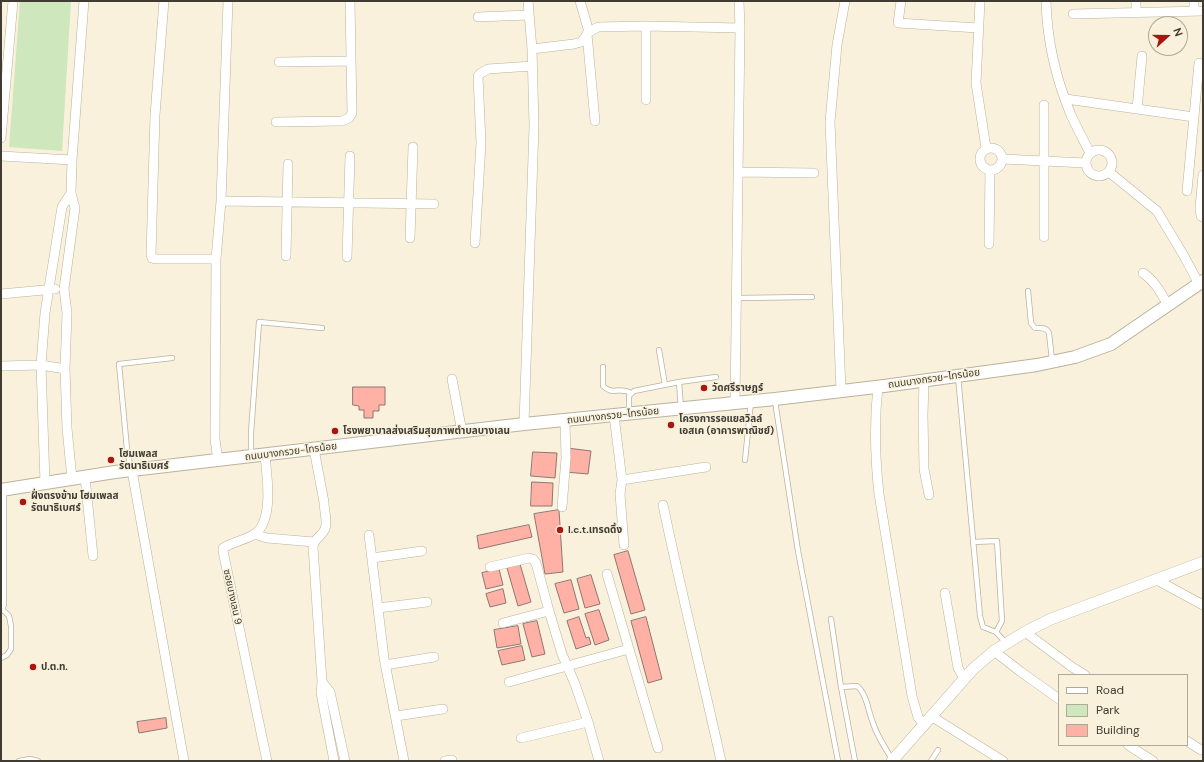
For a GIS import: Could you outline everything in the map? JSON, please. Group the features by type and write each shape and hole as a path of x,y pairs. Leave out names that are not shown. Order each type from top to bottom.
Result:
{"main road":[{"name":"ถนนบางกรวย-ไทรน้อย","path":"2,490 85,477 314,449 524,424 775,399 1037,365 1074,357 1111,344 1201,283"}],"street":[{"path":"1,138 13,1"},
{"path":"72,479 67,428 65,369 67,313 64,289 75,208 71,193 72,160 84,1"},
{"path":"164,1 155,115 151,255 152,258 157,259 216,259"},
{"path":"218,461 215,439 216,259 221,201 228,1"},
{"path":"276,122 342,121 349,118 352,113 350,1"},
{"path":"524,424 534,126 532,49 528,1"},
{"path":"580,1 588,33 595,121"},
{"path":"735,402 740,28 739,1"},
{"path":"842,390 830,122 837,45 845,1"},
{"path":"902,1 898,23 978,28"},
{"path":"980,1 976,83 986,148"},
{"path":"1046,1 1046,25 1056,71 1071,114 1090,154"},
{"path":"1136,1 1136,12"},
{"path":"1073,14 1199,11 1194,1"},
{"path":"478,17 529,15"},
{"path":"532,49 581,42 588,33 598,27 646,26 740,28"},
{"path":"646,26 646,100"},
{"path":"1137,109 1142,56"},
{"path":"279,62 351,61"},
{"path":"1187,191 1199,63"},
{"path":"475,242 481,143 478,76 481,72 488,69 532,66"},
{"path":"1066,99 1194,117"},
{"path":"1044,105 1044,237"},
{"path":"410,238 413,147"},
{"path":"986,148 995,148 999,151 1002,159 1001,163 995,169 986,169 980,163 979,158 983,150 986,148"},
{"path":"1104,150 1112,157 1112,168 1105,175 1100,176 1090,172 1086,163 1087,158 1094,151 1104,150"},
{"path":"1,156 72,160"},
{"path":"347,257 350,156"},
{"path":"1002,159 1086,163"},
{"path":"286,256 288,164"},
{"path":"989,244 990,170"},
{"path":"738,172 814,173"},
{"path":"1109,172 1157,211 1201,283"},
{"path":"1203,175 1200,208 1201,216 1203,218"},
{"path":"45,483 41,365 45,313 62,208 71,193"},
{"path":"221,201 434,204"},
{"path":"1143,273 1149,277 1168,305"},
{"path":"1,294 64,289"},
{"path":"1,366 41,365 65,369"},
{"path":"452,379 462,432"},
{"path":"924,380 924,469 929,495"},
{"path":"878,386 875,417 879,494 912,696 918,717 927,720 1003,761"},
{"path":"614,415 622,480 620,494 624,544"},
{"path":"562,508 566,458 565,420"},
{"path":"314,449 327,523 325,530 314,542 322,682 321,693 334,761"},
{"path":"265,456 268,496 266,515 259,529 254,534 267,538 314,542"},
{"path":"622,480 706,467"},
{"path":"132,471 184,761"},
{"path":"85,477 93,556"},
{"path":"663,505 721,761"},
{"name":"ซอยบางเลน 9","path":"254,534 228,545 223,548 223,551 266,761"},
{"path":"369,535 385,665 404,761"},
{"path":"372,558 422,551"},
{"path":"490,567 529,558 533,559 536,563 562,654 576,684 598,761"},
{"path":"892,761 964,678 994,651 1006,643 1051,619 1203,562"},
{"path":"607,574 658,748"},
{"path":"1155,579 1203,605"},
{"path":"945,593 958,668 964,678"},
{"path":"378,608 427,602"},
{"path":"503,623 549,612"},
{"path":"1025,632 1083,674"},
{"path":"509,682 629,649"},
{"path":"994,651 1058,697"},
{"path":"385,665 434,657"},
{"path":"322,682 330,692 345,761"},
{"path":"396,716 443,709"},
{"path":"520,738 588,722"},
{"path":"1188,742 1201,750"},
{"path":"1130,746 1153,761"}],"lane":[{"path":"1028,291 1031,323 1035,328 1044,328 1049,333 1053,362"},
{"path":"737,298 812,297"},
{"path":"251,457 251,433 259,322 322,328"},
{"path":"659,350 665,386"},
{"path":"132,471 127,449 119,364 172,358"},
{"path":"603,367 604,386 606,388 609,390 626,390 631,393"},
{"path":"958,376 980,616 983,627 996,632 1006,643"},
{"path":"630,414 629,396 634,390 716,377"},
{"path":"679,382 681,408"},
{"path":"775,399 798,551 838,761"},
{"path":"745,460 751,401"},
{"path":"1,658 7,655 11,649 11,626 9,616 2,610 4,605 2,490"},
{"path":"973,542 997,541 1002,621 996,632"},
{"path":"831,619 841,687 855,761"},
{"path":"841,687 857,686 861,688 872,723 892,761"},
{"path":"931,761 938,750"},
{"path":"19,761 30,759 38,761"}],"green space":[{"path":"20,1 71,1 62,151 9,147"}],"building":[{"path":"353,387 385,387 385,405 379,405 379,411 373,411 373,418 364,418 364,410 359,410 359,406 353,405"},
{"path":"567,448 591,451 588,474 565,472"},
{"path":"533,452 557,453 555,478 531,476"},
{"path":"532,482 553,483 552,506 531,506"},
{"path":"559,510 563,572 545,574 534,514"},
{"path":"529,525 532,537 479,549 477,536"},
{"path":"628,551 645,610 631,614 614,555"},
{"path":"520,564 531,602 518,606 507,568"},
{"path":"499,569 503,585 486,589 482,573"},
{"path":"591,575 600,604 585,608 577,579"},
{"path":"571,580 579,609 564,613 555,584"},
{"path":"503,589 506,603 490,607 486,594"},
{"path":"599,610 609,640 595,645 585,614"},
{"path":"579,617 586,638 589,637 591,644 576,649 567,621"},
{"path":"646,617 662,679 648,683 631,621"},
{"path":"537,621 545,654 532,657 523,624"},
{"path":"518,626 521,644 497,648 494,630"},
{"path":"522,646 525,660 502,665 498,651"},
{"path":"166,718 167,728 139,733 137,722"}],"place":[{"name":"วัดศรีราษฎร์","path":"704,388"},
{"name":"โครงการรอแยลวิลล์ เอสเค (อาคารพาณิชย์)","path":"671,425"},
{"name":"โรงพยาบาลส่งเสริมสุขภาพตำบลบางเลน","path":"335,431"},
{"name":"โฮมเพลส รัตนาธิเบศร์","path":"111,460"},
{"name":"ฝั่งตรงข้าม โฮมเพลส รัตนาธิเบศร์","path":"23,502"},
{"name":"I.c.t.เทรดดิ้ง","path":"560,530"},
{"name":"ป.ต.ท.","path":"33,667"}]}
